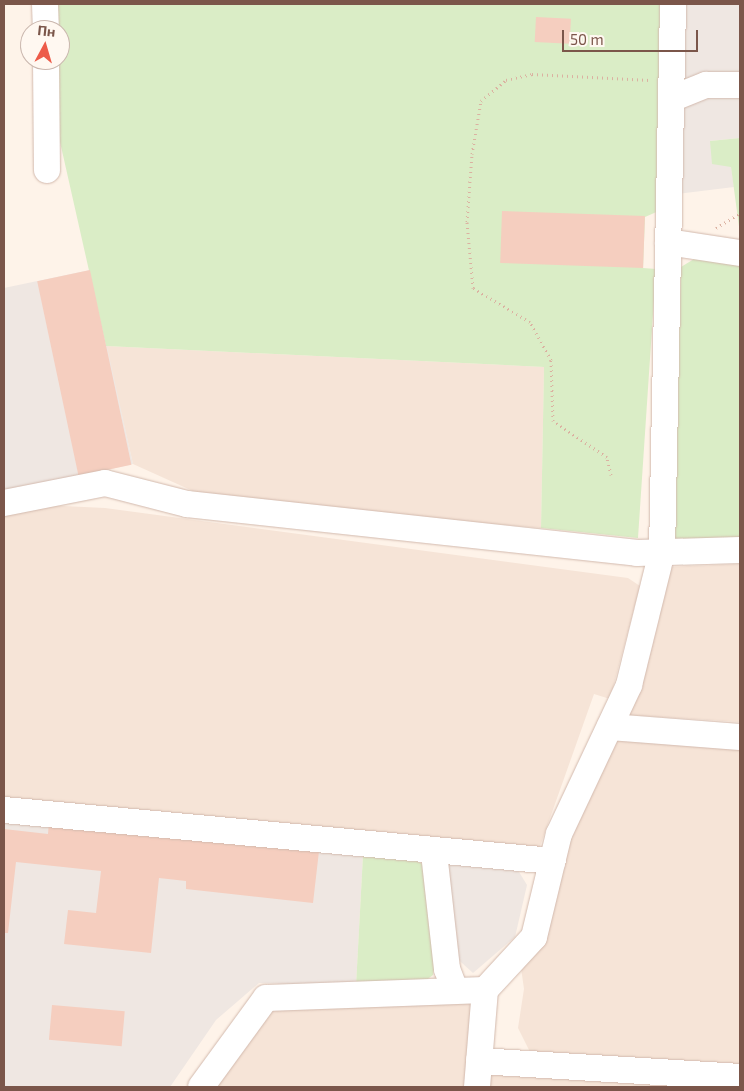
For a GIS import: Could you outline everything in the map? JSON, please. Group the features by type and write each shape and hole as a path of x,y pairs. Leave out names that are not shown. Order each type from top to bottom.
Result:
{"street":[{"path":"45,4 46,20"},
{"path":"477,1087 485,990 534,937 559,834 629,685 662,552 673,4"},
{"path":"46,70 47,170"},
{"path":"671,90 706,85 740,85"},
{"path":"668,242 740,253"},
{"path":"4,503 104,483 187,504 662,552 740,550"},
{"path":"610,727 740,737"},
{"path":"4,810 434,853 553,861"},
{"path":"434,853 447,969 455,990"},
{"path":"201,1087 266,998 485,990"},
{"path":"479,1061 740,1077"}],"path":[{"path":"611,475 607,458 553,421 551,360 530,322 473,288 467,222 472,154 481,101 506,80 532,74 671,90"}],"shaded area":[{"path":"685,4 740,4 740,138 710,141 731,166 734,187 677,194"},
{"path":"90,270 133,464 4,493 4,288"},
{"path":"106,346 544,367 541,528 215,501 133,464"},
{"path":"42,505 105,508 628,578 640,586 610,699 594,694 539,849 4,803 4,513"},
{"path":"740,564 740,722 628,715 667,567"},
{"path":"611,736 740,748 740,1072 533,1058 518,1028 524,989 520,961 566,835"},
{"path":"4,815 363,855 356,986 259,983 216,1020 170,1087 4,1087"},
{"path":"441,860 516,867 527,885 515,937 473,973 451,953"},
{"path":"467,999 476,1012 466,1087 211,1087 278,1003"},
{"path":"483,1069 740,1087 482,1087"}],"green space":[{"path":"58,4 668,4 661,210 645,217 643,268 656,269 638,538 541,528 544,367 106,346 58,133 58,70 70,70 70,20 58,20"},
{"path":"740,138 740,234 731,167 712,164 710,141"},
{"path":"694,259 740,263 740,540 673,541 681,267"},
{"path":"363,855 410,857 424,865 438,947 433,975 425,981 356,986"}],"building":[{"path":"536,17 571,19 570,44 535,42"},
{"path":"502,211 645,216 643,268 500,263"},
{"path":"90,270 131,465 79,476 37,281"},
{"path":"49,821 319,851 313,903 186,889 186,881 159,878 151,953 64,944 68,910 96,913 101,871 16,862 8,933 4,933 4,829 48,834"},
{"path":"52,1005 125,1011 122,1046 49,1040"}]}
